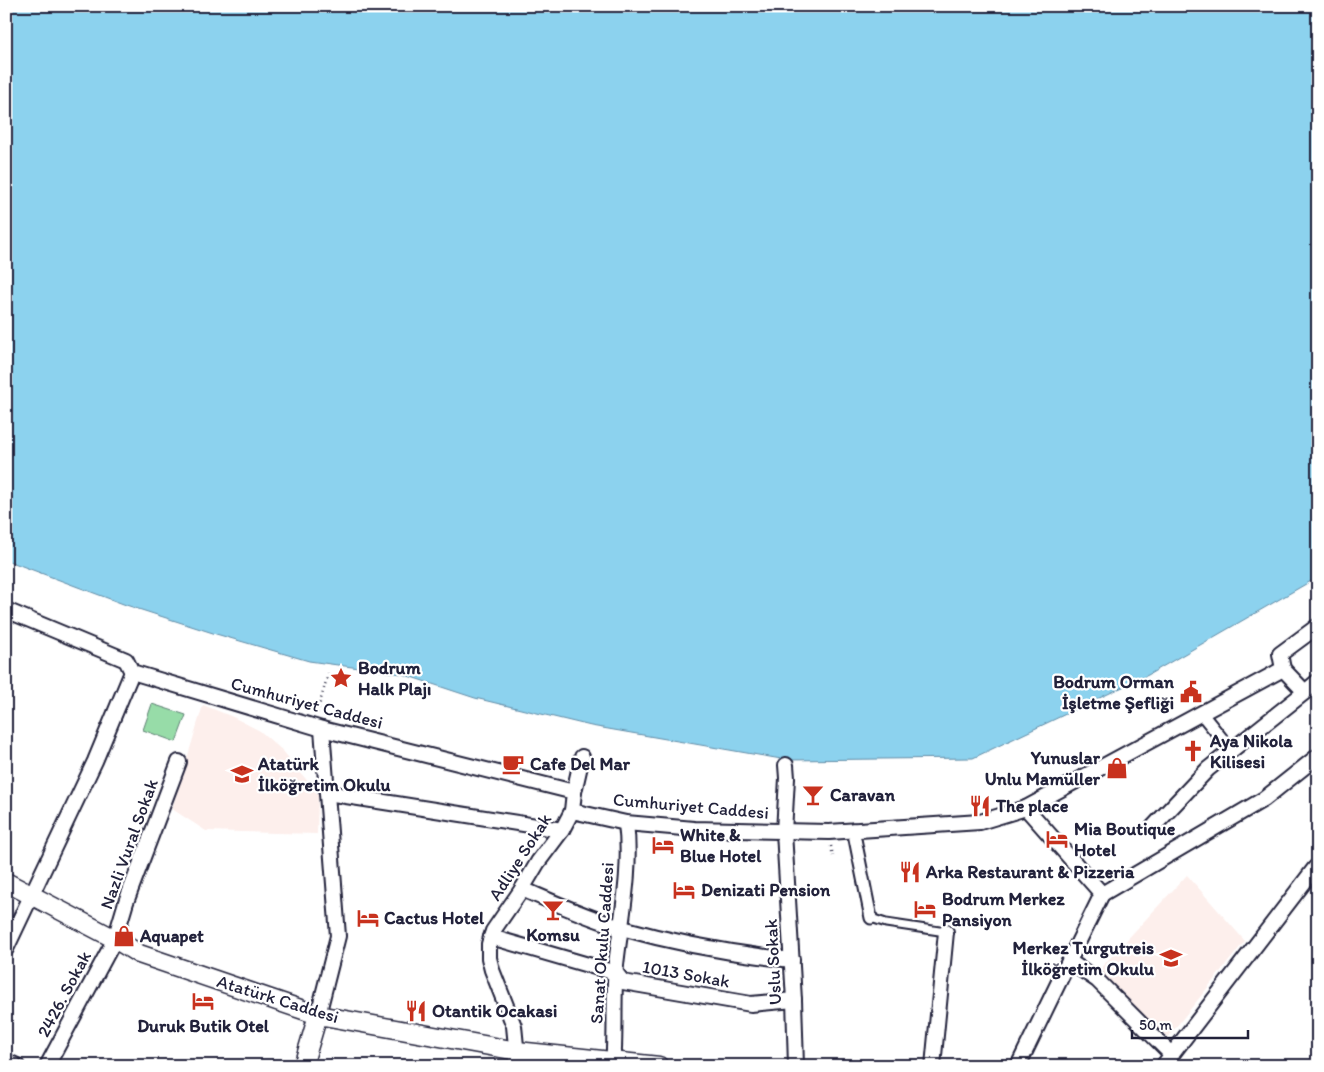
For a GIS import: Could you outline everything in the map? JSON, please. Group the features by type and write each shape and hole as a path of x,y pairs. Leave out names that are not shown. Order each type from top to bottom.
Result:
{"street":[{"name":"Cumhuriyet Caddesi","path":"6,610 126,660 132,672 318,727 574,792"},
{"path":"1305,692 1283,669 1280,654 1318,626"},
{"name":"Cumhuriyet Caddesi","path":"572,811 626,823 694,829 784,832 829,832 980,822 1026,808 1283,669"},
{"path":"6,949 95,761 132,672"},
{"path":"1153,827 1208,769 1318,681"},
{"path":"1201,712 1230,750"},
{"path":"303,1066 338,936 327,793 318,727"},
{"path":"1018,1066 1102,894 1264,799 1318,756"},
{"path":"572,811 582,757"},
{"name":"Nazli Vural Sokak","path":"115,939 126,902 179,762"},
{"name":"Uslu Sokak","path":"786,766 784,832 796,1066"},
{"path":"327,793 562,830"},
{"path":"1026,808 1102,894"},
{"name":"Adliye Sokak","path":"518,1058 514,1026 488,958 492,931 562,830 572,811"},
{"name":"Sanat Okulu Caddesi","path":"613,1063 616,973 628,844 626,823"},
{"path":"853,829 871,918"},
{"path":"1069,961 1097,980 1168,1060 1317,868"},
{"name":"Atatürk Caddesi","path":"6,882 32,894 139,954 318,1015 518,1058 659,1066"},
{"path":"522,889 621,928 659,938 744,955 792,960"},
{"path":"933,1066 946,932"},
{"name":"1013 Sokak","path":"491,937 616,973 623,982 751,1004 794,1000"},
{"name":"2426. Sokak","path":"47,1066 115,939"},
{"path":"6,1061 17,1066"}],"lane":[{"path":"871,918 886,923 946,932"}],"path":[{"path":"318,727 329,671"}],"shaded area":[{"name":"Atatürk İlköğretim Okulu","path":"203,705 233,717 260,731 283,751 318,794 317,834 206,831 172,809"},
{"name":"Merkez Turgutreis İlköğretim Okulu","path":"1187,875 1245,941 1168,1037 1095,974"}],"green space":[{"path":"152,704 186,715 176,742 143,730"}],"water":[{"path":"6,6 1318,6 1318,577 1148,675 973,758 787,760 591,726 475,698 402,674 309,661 126,605 6,560"}],"place":[{"name":"Bodrum Halk Plajı","path":"341,678"},
{"name":"Bodrum Orman İşletme Şefliği","path":"1191,692"},
{"name":"Aya Nikola Kilisesi","path":"1193,751"},
{"name":"Cafe Del Mar","path":"513,764"},
{"name":"Yunuslar Unlu Mamüller","path":"1117,768"},
{"name":"Atatürk İlköğretim Okulu","path":"242,774"},
{"name":"Caravan","path":"813,795"},
{"name":"The place","path":"980,806"},
{"name":"Mia Boutique Hotel","path":"1057,839"},
{"name":"White & Blue Hotel","path":"663,845"},
{"name":"Arka Restaurant & Pizzeria","path":"910,872"},
{"name":"Denizati Pension","path":"684,890"},
{"name":"Bodrum Merkez Pansiyon","path":"925,909"},
{"name":"Komsu","path":"553,910"},
{"name":"Cactus Hotel","path":"368,918"},
{"name":"Aquapet","path":"124,936"},
{"name":"Merkez Turgutreis İlköğretim Okulu","path":"1171,958"},
{"name":"Duruk Butik Otel","path":"203,1001"},
{"name":"Otantik Ocakasi","path":"416,1011"}]}
